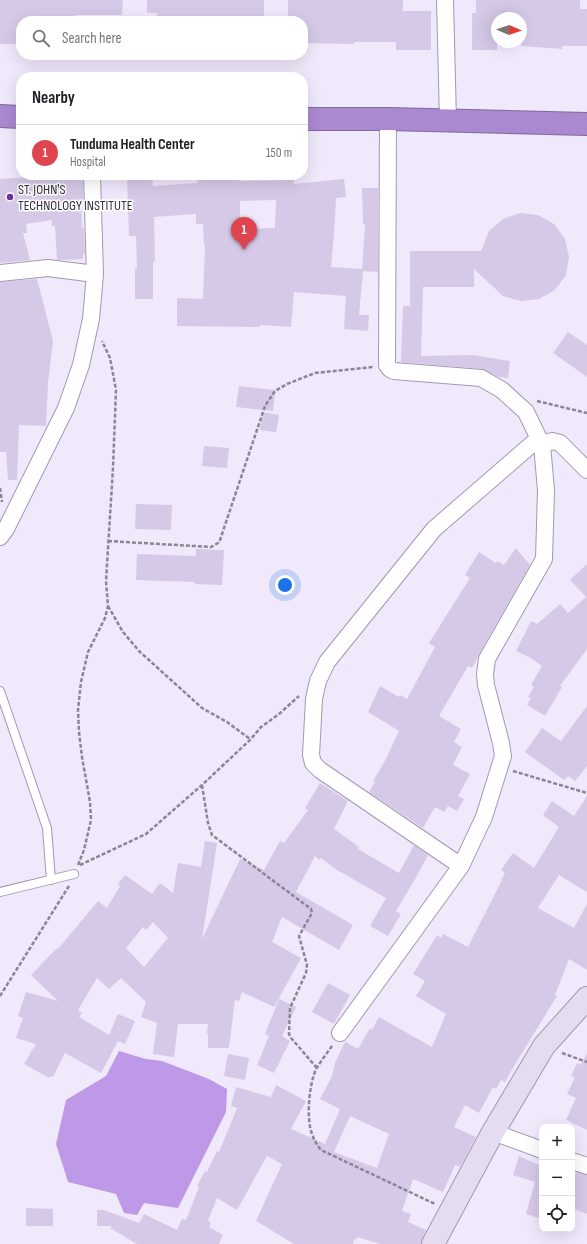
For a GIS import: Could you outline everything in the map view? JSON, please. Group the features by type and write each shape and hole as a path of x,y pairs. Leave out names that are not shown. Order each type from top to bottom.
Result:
{"highway":[{"path":"0,116 16,117"},
{"path":"308,119 388,119 587,124"}],"street":[{"path":"445,0 448,121"},
{"path":"340,1033 461,866 484,817 503,756 486,686 487,659 544,559 546,490 540,442 526,412 502,390 481,378 394,371 387,365 388,119"},
{"path":"0,537 6,529 66,408 81,364 91,319 95,274 92,180"},
{"path":"0,273 48,268 95,274"},
{"path":"461,866 320,770 313,763 311,755 313,715 318,681 327,662 434,530 540,442 552,441 560,443 587,470"},
{"path":"433,1244 493,1132 544,1046 587,998"},
{"path":"493,1132 539,1149"},
{"path":"575,1162 587,1166"}],"lane":[{"path":"0,691 46,828 51,880"},
{"path":"0,892 74,874"}],"path":[{"path":"0,996 68,889 84,850 91,820 90,802 79,732 78,710 81,682 88,652 108,606 106,582 116,390 110,358 91,319"},
{"path":"108,541 215,546 220,540 265,406 275,391 287,384 315,373 387,365"},
{"path":"536,401 587,413"},
{"path":"108,606 123,632 139,651 202,708 227,722 251,739"},
{"path":"78,866 146,834 202,786 251,739 261,727 318,681"},
{"path":"500,766 587,793"},
{"path":"202,786 208,823 212,835 311,909 312,913 299,936 307,962 306,973 290,1008 289,1029 291,1038 317,1068"},
{"path":"340,1033 317,1068 312,1082 309,1124 315,1142 321,1150 451,1211"},
{"path":"544,1046 587,1062"}],"shaded area":[{"path":"119,1051 146,1059 162,1061 209,1079 227,1089 226,1112 178,1208 144,1203 137,1215 124,1213 116,1194 68,1182 56,1144 66,1100 106,1076"}],"building":[{"path":"0,0 123,0 122,15 16,16 16,44 0,44"},
{"path":"147,0 264,0 264,16 157,16 157,13 147,13"},
{"path":"288,0 403,0 403,11 431,11 431,50 396,50 396,42 354,42 354,44 308,43 308,16 288,16"},
{"path":"476,0 580,0 580,9 587,9 587,46 562,46 562,49 527,46 527,12 491,12 491,48 497,48 497,50 472,50 472,13 476,13"},
{"path":"16,178 16,180 83,180 83,202 81,202 85,254 83,254 83,259 57,260 55,226 52,226 52,220 26,224 27,233 23,233 30,260 0,263 0,179"},
{"path":"344,179 346,197 336,198 331,267 362,269 365,224 363,224 362,188 378,188 378,272 363,271 359,315 369,315 368,331 344,329 346,296 294,292 291,327 260,325 260,327 177,326 177,298 203,299 205,245 203,224 196,224 196,214 154,217 155,262 153,262 153,299 135,299 135,269 137,269 136,236 129,236 127,180 152,180 153,186 197,183 197,180 294,180 294,184","holes":["276,200 275,228 240,229 240,201"]},
{"path":"520,213 538,215 554,224 565,239 569,257 566,275 555,290 539,299 521,301 503,296 474,269 474,287 423,287 421,356 472,355 510,361 508,378 498,377 482,369 401,362 403,306 410,306 410,251 481,251 489,231 503,219"},
{"path":"37,279 53,341 48,383 46,426 19,425 17,480 8,480 6,452 0,452 0,282"},
{"path":"568,332 587,345 587,377 553,353"},
{"path":"239,386 275,390 273,411 236,407"},
{"path":"262,412 279,415 276,432 260,430"},
{"path":"204,446 229,448 227,468 202,466"},
{"path":"136,504 172,505 171,530 135,529"},
{"path":"516,548 530,565 472,668 468,666 439,716 461,729 454,742 462,747 453,765 470,774 458,796 464,799 457,811 448,806 444,812 435,807 423,828 369,792 375,782 373,781 386,759 399,731 368,712 380,686 399,697 400,695 407,699 435,647 429,643 470,578 465,575 479,552 496,563 498,561 504,565"},
{"path":"196,549 224,550 222,585 195,584 195,582 136,580 137,554 196,556"},
{"path":"587,564 587,649 560,686 562,687 545,716 527,705 531,698 528,697 534,687 531,685 542,666 529,657 516,651 531,621 537,624 560,604 568,613 586,597 570,580"},
{"path":"587,706 587,766 575,781 568,776 564,780 525,752 542,728 561,741"},
{"path":"320,783 348,801 334,829 359,847 358,849 399,873 414,845 428,855 396,911 401,914 388,936 370,926 386,898 337,870 321,858 319,860 315,856 296,892 353,925 339,950 282,917 272,942 301,958 274,1007 242,992 239,1001 235,1000 229,1048 208,1048 208,1024 178,1024 174,1057 153,1054 157,1023 141,1017 146,1002 121,978 109,989 97,978 78,1010 82,1013 79,1017 109,1035 118,1014 135,1021 125,1044 118,1041 101,1073 65,1053 53,1077 50,1076 49,1078 24,1064 36,1044 16,1038 23,1018 18,1016 26,992 58,1001 31,975 57,948 58,949 98,901 107,908 120,886 118,884 125,875 152,894 160,883 173,893 178,863 201,867 205,841 217,843 202,939 240,859 264,870 280,841 284,843 308,810 305,808","holes":["153,922 168,938 144,967 126,948 143,927 146,930"]},
{"path":"587,796 587,892 559,875 538,908 574,928 587,904 587,970 569,959 555,995 557,996 505,1082 501,1080 496,1089 493,1087 479,1113 465,1105 454,1127 476,1137 460,1167 455,1165 443,1192 413,1179 402,1211 411,1214 408,1222 426,1230 421,1244 380,1244 357,1237 357,1239 354,1239 353,1244 294,1244 256,1221 282,1164 267,1156 237,1210 217,1198 208,1221 211,1223 209,1227 223,1235 219,1244 137,1244 110,1228 112,1226 97,1226 97,1210 104,1210 139,1223 144,1214 177,1230 182,1219 186,1220 199,1187 197,1186 205,1171 207,1172 217,1151 219,1152 237,1108 231,1106 236,1087 271,1097 276,1085 306,1101 291,1129 325,1144 340,1109 320,1099 331,1078 334,1065 345,1042 358,1049 370,1028 372,1030 379,1017 432,1047 446,1014 416,996 425,981 413,974 437,935 441,938 443,934 468,947 505,873 501,870 513,853 534,868 559,827 543,815 552,801 574,816","holes":["350,1116 389,1134 377,1168 334,1152"]},
{"path":"328,983 350,995 334,1024 312,1012"},
{"path":"279,999 296,1007 282,1036 290,1041 274,1073 257,1065 269,1036 265,1034"},
{"path":"587,1053 587,1130 566,1120 576,1098 567,1094 575,1077 571,1076 577,1063 581,1065"},
{"path":"228,1054 249,1058 245,1080 224,1076"},
{"path":"519,1156 539,1165 539,1218 526,1214 535,1182 513,1175"},
{"path":"576,1172 587,1175 587,1214 575,1209"},
{"path":"26,1208 53,1209 53,1226 26,1226"}],"place":[{"name":"ST. JOHN'S TECHNOLOGY INSTITUTE","path":"10,197"},
{"name":"Tunduma Health Center","path":"244,250"}]}
